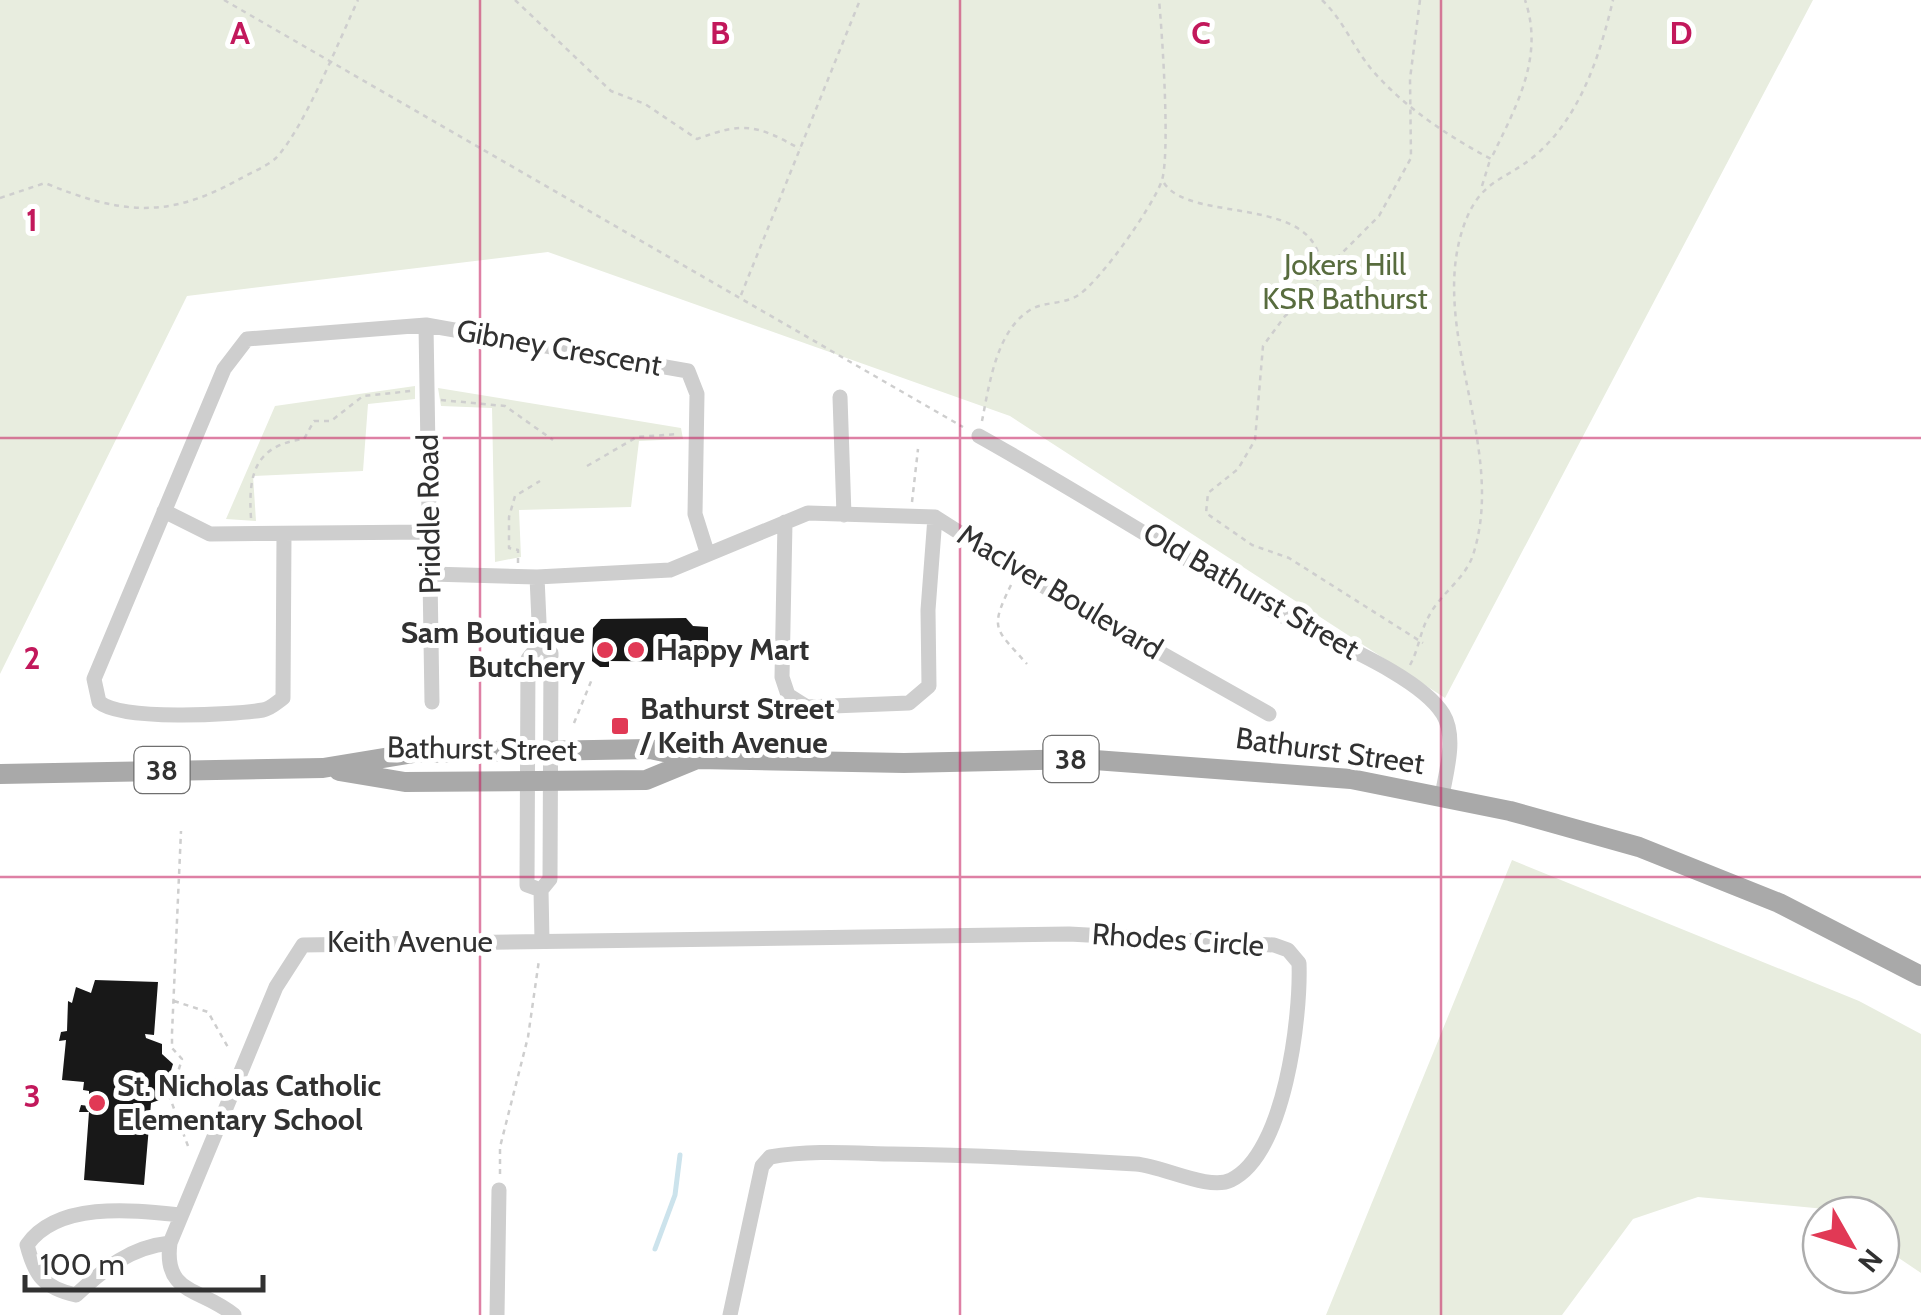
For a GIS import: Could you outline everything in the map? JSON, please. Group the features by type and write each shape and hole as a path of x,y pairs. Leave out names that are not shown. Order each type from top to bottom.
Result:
{"main road":[{"name":"Bathurst Street","path":"0,774 323,768 414,752 650,749 697,759 904,763 1081,759 1203,764 1350,779 1442,796 1639,847 1779,902 1921,976"},
{"name":"Bathurst Street","path":"323,768 404,782 646,780 697,759"}],"street":[{"path":"242,319 247,339 224,370 94,679 100,702 116,713 267,710 283,698 284,534"},
{"name":"Gibney Crescent","path":"247,339 426,325 688,372 697,394 695,514 707,552"},
{"name":"Priddle Road","path":"426,325 432,702"},
{"path":"840,397 844,515"},
{"name":"Old Bathurst Street","path":"979,436 1136,525 1270,609 1402,679 1445,716 1450,742 1442,796"},
{"path":"164,511 210,534 429,532"},
{"name":"MacIver Boulevard","path":"431,574 537,577 670,570 808,513 935,517 1018,570 1269,714"},
{"path":"785,522 782,677 788,695 806,707 909,703 930,686 928,610 935,517"},
{"path":"537,577 540,644 550,653 539,752 527,782 527,885 541,890"},
{"path":"539,752 551,781 550,879 541,890 542,941"},
{"name":"Rhodes Circle","path":"542,941 1069,934 1274,944 1299,963 1298,1030 1291,1068 1254,1164 1230,1181 1216,1184 1162,1166 1000,1156 791,1153 770,1157 762,1166 730,1315"},
{"name":"Keith Avenue","path":"170,1243 276,987 303,945 542,941"},
{"path":"496,1315 499,1190"},
{"path":"181,1215 78,1214 40,1228 27,1245 34,1271 51,1290 76,1294 107,1266 147,1245 170,1243 167,1265 175,1281 234,1315"}],"path":[{"path":"224,0 979,436 993,370 1009,334 1030,310 1080,294 1118,252 1163,181 1165,58 1160,0"},
{"path":"0,198 45,183 94,203 151,208 198,202 275,158 330,61 358,0"},
{"path":"514,0 601,83 645,104 677,129 697,139 736,125 776,135 800,149"},
{"path":"740,298 860,0"},
{"path":"1322,0 1341,18 1372,70 1430,122 1491,159"},
{"path":"1420,0 1410,104 1411,158 1380,216 1321,274 1304,302 1285,316 1263,346 1255,440 1238,469 1208,493 1206,514 1252,545 1290,558 1422,643"},
{"path":"1402,679 1422,643 1428,617 1472,557 1480,508 1479,453 1454,264 1491,159 1527,83 1532,50 1526,0"},
{"path":"1482,187 1534,156 1556,134 1584,90 1613,0"},
{"path":"1163,181 1182,200 1244,208 1288,224 1316,248 1321,274"},
{"path":"252,534 249,480 270,448 304,439 314,421 331,420 363,396 427,394 484,400 505,406 553,440"},
{"path":"588,466 638,437 696,432"},
{"path":"911,516 918,449"},
{"path":"518,576 518,550 508,548 509,517 515,496 540,481"},
{"path":"1018,570 994,620 995,628 1027,664"},
{"path":"574,723 592,678"},
{"path":"181,831 172,1048 182,1059 170,1098 188,1146"},
{"path":"499,1190 500,1147 528,1038 539,960"},
{"path":"173,1000 208,1012 230,1049"},
{"path":"170,1098 216,1080"}],"green space":[{"name":"Jokers Hill KSR Bathurst","path":"0,0 1813,0 1445,698 1010,416 548,252 187,296 0,674"},
{"path":"415,386 415,399 368,404 363,471 253,476 256,521 226,519 275,406"},
{"path":"438,388 681,428 683,439 639,441 631,507 519,510 521,557 495,562 492,408 441,406"},
{"path":"1512,860 1859,1001 1921,1034 1921,1273 1901,1260 1901,1195 1801,1195 1801,1207 1698,1197 1633,1219 1562,1315 1326,1315"}],"building":[{"path":"686,618 693,626 708,627 708,662 609,661 609,667 600,667 592,661 593,628 601,619"},
{"path":"95,980 158,982 154,1035 145,1034 162,1044 162,1054 173,1064 162,1099 151,1103 144,1185 84,1180 89,1112 79,1112 81,1105 89,1106 89,1091 83,1090 84,1082 62,1080 66,1040 59,1041 61,1032 67,1031 68,1001 72,1003 76,987 91,993"}],"waterway":[{"path":"655,1249 675,1195 680,1155"}],"place":[{"name":"Sam Boutique Butchery","path":"605,650"},
{"name":"Happy Mart","path":"636,650"},
{"name":"Bathurst Street / Keith Avenue","path":"620,726"},
{"name":"St. Nicholas Catholic Elementary School","path":"97,1103"}]}
